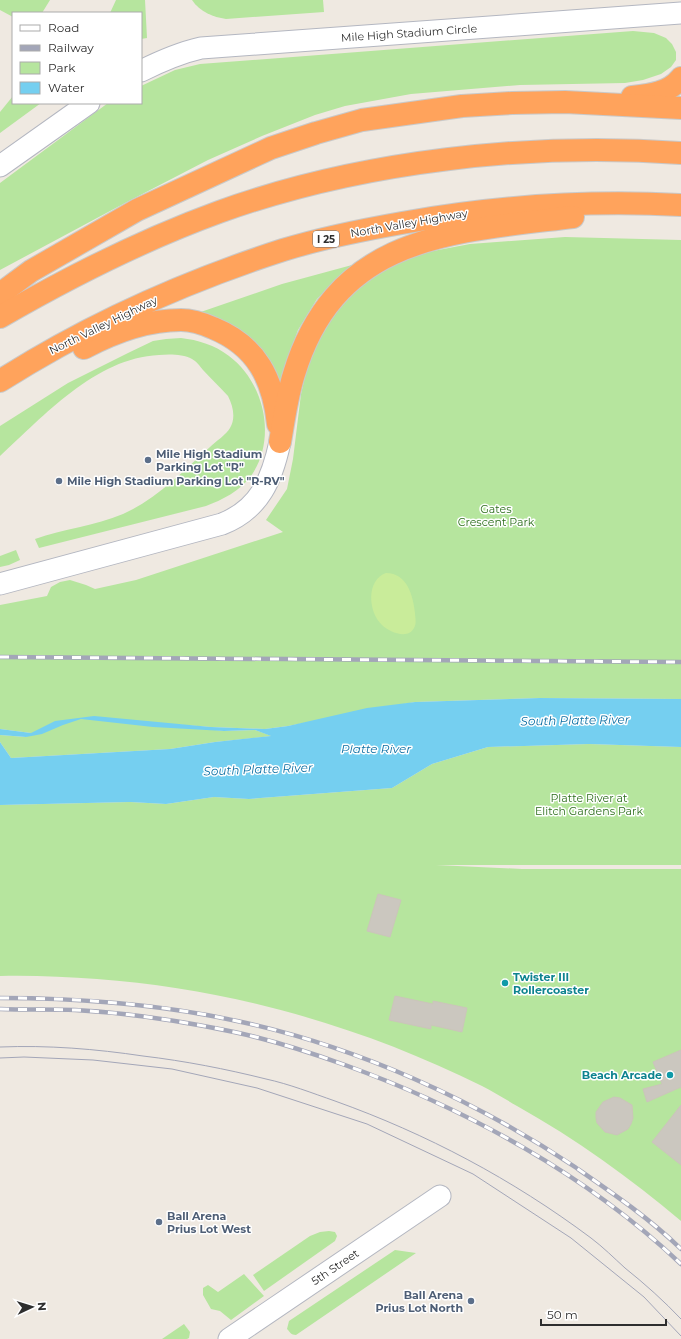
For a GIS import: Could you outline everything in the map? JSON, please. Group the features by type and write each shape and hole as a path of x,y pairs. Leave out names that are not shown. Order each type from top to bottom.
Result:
{"highway":[{"path":"0,294 32,271 137,210 271,148 316,133 362,120 462,106 648,95 664,91 676,85 681,78"},
{"path":"549,102 681,108"},
{"path":"0,317 104,260 165,233 220,212 307,186 410,165 516,153 644,151 681,153"},
{"name":"North Valley Highway","path":"0,381 70,339 126,311 183,286 284,250 323,239 413,221 492,209 588,203 681,205"},
{"path":"280,442 294,373 314,328 325,310 338,294 350,281 371,264 391,253 412,245 462,232 592,214 681,209"},
{"path":"0,392 95,342 122,331 149,323 182,320 190,321 205,324 224,332 240,343 261,366 274,394 280,442"}],"street":[{"name":"Mile High Stadium Circle","path":"142,70 171,56 201,48 681,13"},
{"path":"0,166 88,104"},
{"path":"0,584 231,521 245,511 258,498 269,482 280,442"},
{"name":"5th Street","path":"229,1339 440,1196"}],"green space":[{"path":"0,0 50,0 43,12 12,12 12,16 0,10"},
{"path":"116,0 145,0 147,38 142,39 142,12 110,12"},
{"path":"192,0 323,0 324,12 226,19 207,13 199,8"},
{"path":"633,31 654,33 666,38 672,44 676,52 676,60 671,67 661,74 643,80 625,83 520,85 411,94 345,106 315,115 208,160 0,270 0,183 107,104 142,104 142,86 175,70 200,64"},
{"path":"12,97 12,104 40,104 0,133 0,112"},
{"name":"Gates Crescent Park","path":"565,237 681,240 681,699 540,698 415,702 265,729 144,722 224,731 255,730 272,736 215,742 170,749 11,758 0,742 0,735 26,737 31,733 0,729 0,605 47,596 51,587 60,582 70,580 95,589 136,580 283,532 266,520 287,489 293,459 301,394 309,359 331,318 348,297 369,280 396,262 433,251 470,244"},
{"path":"352,265 317,299 298,330 289,355 285,377 283,407 274,377 192,315 282,284"},
{"path":"181,338 194,340 224,352 241,367 259,396 265,429 264,445 259,461 251,476 242,486 230,494 206,506 39,548 35,539 90,525 123,514 147,501 158,493 224,435 232,424 233,420 231,404 228,396 193,360 180,355 159,355 136,359 113,366 92,378 53,407 0,456 0,426 68,383 128,353 153,341"},
{"path":"16,550 20,560 0,567 0,556"},
{"path":"386,573 393,574 404,581 408,586 413,599 416,623 411,632 407,634 398,634 385,628 377,619 374,612 371,597 372,589 375,582"},
{"name":"Platte River at Elitch Gardens Park","path":"589,744 681,747 681,865 436,865 522,869 681,869 681,1221 602,1160 539,1119 482,1086 390,1045 342,1028 294,1014 246,1001 197,992 147,984 97,979 0,976 0,805 130,802 166,804 214,797 249,799 392,788 432,764 488,747"},
{"path":"320,1232 335,1232 337,1236 335,1241 264,1291 253,1275 310,1236"},
{"path":"395,1250 416,1253 296,1335 292,1334 287,1329 289,1321"},
{"path":"244,1274 264,1296 231,1320 220,1311 211,1309 203,1295 203,1288 208,1285 218,1292"},
{"path":"184,1324 190,1332 189,1338 162,1339"}],"water":[{"name":"Platte River","path":"540,698 681,699 681,747 589,744 488,747 432,764 392,788 249,799 214,797 166,804 130,802 0,805 0,742 11,758 170,749 271,736 255,730 224,731 153,727 81,719 42,734 26,737 0,735 0,729 31,733 55,721 94,716 211,727 265,729 288,726 367,708 415,702"}],"building":[{"path":"378,894 401,900 390,937 367,931"},
{"path":"395,996 433,1004 433,1001 467,1008 462,1032 431,1025 431,1029 389,1020"},
{"name":"Beach Arcade","path":"681,1050 681,1087 647,1102 643,1089 662,1084 653,1062"},
{"path":"614,1097 620,1098 632,1105 633,1118 631,1124 628,1129 617,1135 605,1132 597,1123 596,1118 596,1112 603,1102"},
{"path":"681,1105 681,1165 652,1142"}],"tram line":[{"path":"0,1047 54,1047 90,1050 159,1058 205,1066 283,1083 369,1114 436,1143 500,1177 531,1196 595,1241 681,1319"},
{"path":"0,1058 24,1057 93,1060 172,1069 257,1088 367,1124 473,1174 571,1238 644,1297 681,1336"}],"railway":[{"path":"0,657 681,662"},
{"path":"0,998 90,1001 178,1010 237,1021 326,1045 413,1078 497,1119 575,1167 602,1186 630,1206 681,1249"},
{"path":"0,1009 95,1011 175,1021 262,1039 345,1065 436,1102 524,1148 566,1174 606,1202 645,1232 681,1264"}],"place":[{"name":"Mile High Stadium Parking Lot \"R\"","path":"148,460"},
{"name":"Mile High Stadium Parking Lot \"R-RV\"","path":"59,481"},
{"name":"Twister III Rollercoaster","path":"505,983"},
{"name":"Beach Arcade","path":"670,1075"},
{"name":"Ball Arena Prius Lot West","path":"159,1222"},
{"name":"Ball Arena Prius Lot North","path":"471,1301"}],"water label":[{"name":"South Platte River","path":"575,720"},
{"name":"South Platte River","path":"258,769"}]}
